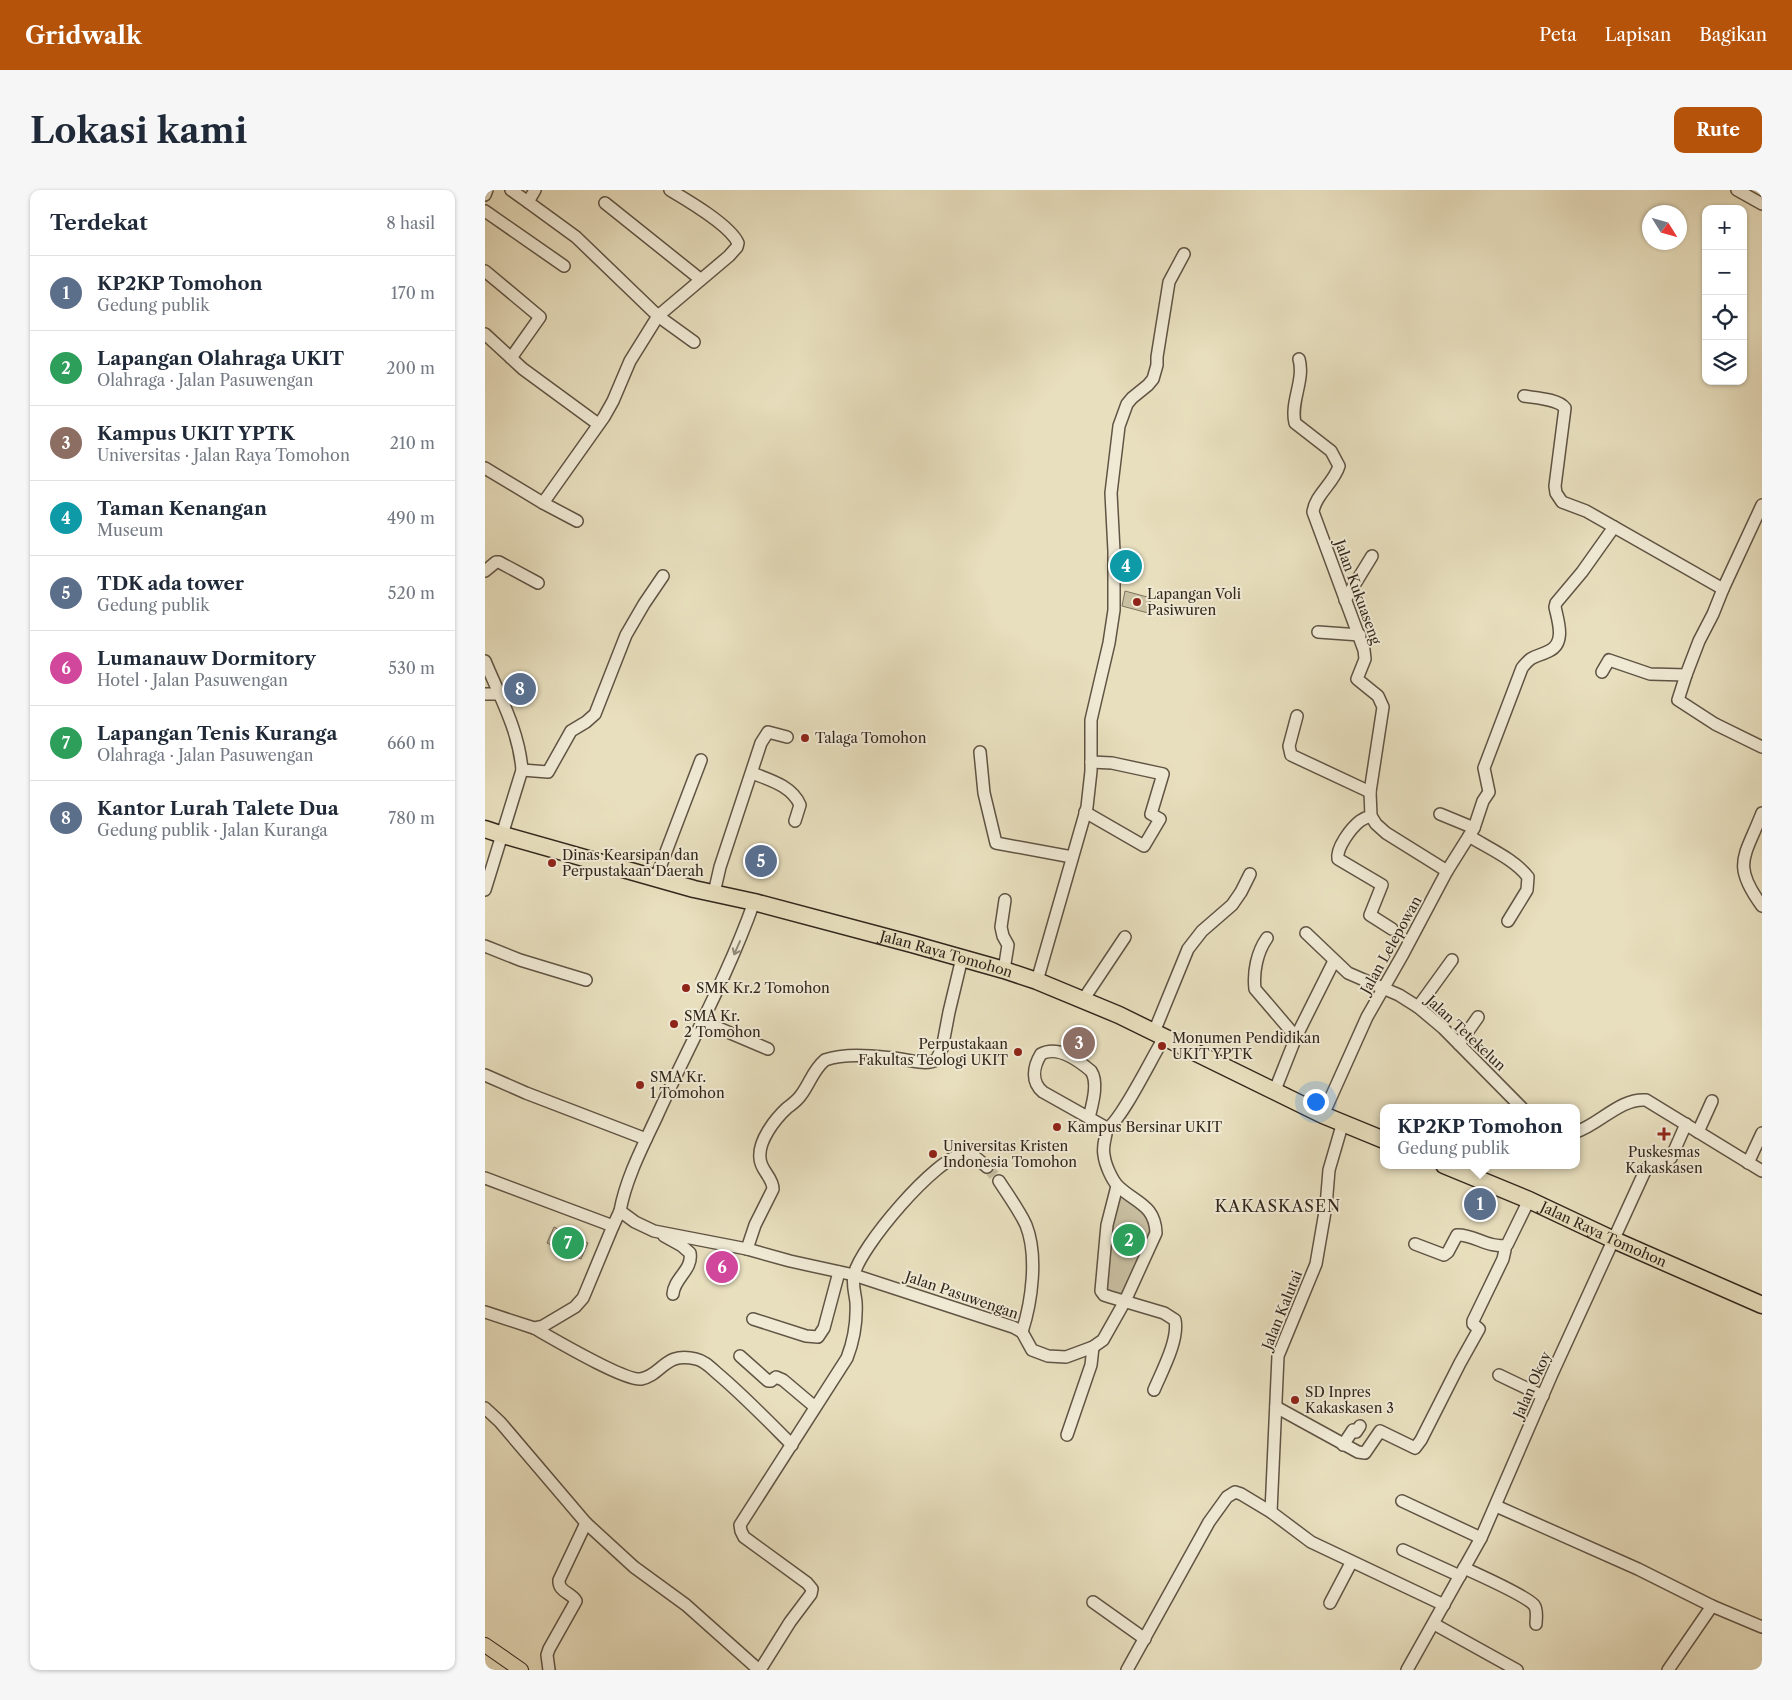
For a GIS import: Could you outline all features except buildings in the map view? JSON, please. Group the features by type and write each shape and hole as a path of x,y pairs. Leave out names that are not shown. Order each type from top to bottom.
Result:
{"highway":[{"name":"Jalan Raya Tomohon","path":"485,829 656,878 963,958 1037,981 1159,1035 1323,1115 1380,1138"},
{"name":"Jalan Raya Tomohon","path":"1454,1169 1529,1200 1614,1240 1762,1305"}],"main road":[{"path":"488,1645 521,1670"}],"street":[{"path":"485,195 487,190"},
{"path":"511,190 576,237 658,316 693,342"},
{"path":"528,202 535,190"},
{"path":"543,502 613,401 630,361 658,316 729,256 737,247 738,243 731,233 695,205 670,190"},
{"path":"1737,190 1762,204"},
{"path":"605,203 700,280"},
{"path":"485,211 564,266"},
{"path":"1037,981 1085,812 1090,786 1091,720 1109,643 1114,610 1114,551 1111,493 1119,426 1127,404 1153,379 1157,365 1169,282 1184,254"},
{"path":"485,271 539,317 511,358"},
{"path":"485,334 542,383 598,424"},
{"name":"Jalan Kukuaseng","path":"1299,359 1300,374 1296,395 1295,423 1331,451 1339,466 1334,478 1315,503 1313,512 1365,654 1357,680 1378,696 1383,707 1370,792 1371,816"},
{"path":"1524,396 1555,402 1565,408 1555,486 1558,498 1562,502 1585,511 1615,527 1723,589"},
{"path":"485,468 577,521"},
{"path":"1762,505 1699,641 1685,675 1678,700 1715,724 1762,747"},
{"name":"Jalan Lelepowan","path":"1323,1115 1367,1017 1447,871 1471,832 1483,801 1489,792 1484,768 1522,668 1535,655 1549,651 1556,644 1560,634 1555,607 1556,603 1588,565 1615,527"},
{"path":"1345,600 1372,556"},
{"path":"485,571 494,563 499,562 538,583"},
{"path":"522,770 548,772 571,731 595,714 626,635 663,576"},
{"path":"1317,632 1359,635"},
{"path":"1603,672 1609,660 1650,674 1685,675"},
{"path":"485,661 489,697 510,719 517,739 522,770 485,890"},
{"path":"1297,716 1289,746 1291,755 1370,792"},
{"path":"714,893 720,867 765,734 772,732 787,737"},
{"path":"980,752 984,793 996,843 1072,857"},
{"path":"656,878 701,760"},
{"path":"1085,812 1143,846 1160,818 1151,814 1163,774 1111,763 1091,762"},
{"path":"752,773 776,782 796,797 800,804 795,820"},
{"path":"1440,814 1471,832 1529,877 1527,890 1508,921"},
{"path":"1762,814 1744,854 1742,865 1747,882 1762,906"},
{"path":"1392,929 1371,915 1382,886 1338,859 1337,856 1340,848 1354,827 1371,816 1376,824 1386,833 1410,846 1447,871"},
{"path":"1089,1118 1094,1088 1091,1071 1067,1055 1057,1051 1050,1050 1041,1054 1034,1070 1035,1080 1039,1089 1089,1118 1107,1128 1114,1122 1130,1098 1159,1035 1188,949 1202,932 1233,905 1250,874"},
{"path":"1004,970 1007,945 1001,927 1005,900"},
{"path":"534,1328 543,1326 562,1316 579,1304 586,1291 620,1211 625,1190 646,1139 736,950 754,902"},
{"name":"Jalan Tetekelun","path":"1306,933 1348,973 1399,995 1418,1007 1459,1044 1518,1104"},
{"path":"1083,1000 1125,936"},
{"path":"1267,938 1261,946 1257,959 1254,981 1255,989 1295,1037"},
{"path":"485,946 520,960 586,980"},
{"path":"747,1249 755,1225 773,1189 773,1183 759,1158 764,1141 776,1119 802,1095 816,1070 829,1058 851,1056 929,1062 936,1060 942,1049 963,958"},
{"path":"1418,1007 1452,960"},
{"path":"1275,1090 1295,1037 1334,961"},
{"path":"1459,1044 1478,1017"},
{"path":"702,1021 768,1049"},
{"path":"485,1075 526,1094 646,1139"},
{"path":"1580,1130 1629,1102 1637,1099 1646,1100 1762,1170"},
{"path":"1698,1132 1712,1101"},
{"name":"Jalan Kalutai","path":"1271,1512 1279,1356 1317,1264 1326,1206 1329,1170 1343,1122"},
{"name":"Jalan Okoy","path":"1407,1670 1481,1538 1543,1396 1650,1162 1656,1159 1664,1161 1671,1158 1686,1124"},
{"name":"Jalan Pasuwengan","path":"620,1211 640,1224 654,1230 747,1249 854,1275 1006,1325 1022,1332 1032,1350 1048,1356 1066,1357 1093,1347 1103,1340 1125,1301 1151,1248 1156,1233 1156,1224 1149,1210 1117,1186 1104,1158 1104,1141 1107,1128"},
{"path":"1748,1163 1762,1132"},
{"path":"485,1408 500,1422 586,1523 634,1567 686,1605 759,1670 790,1622 811,1594 812,1589 807,1583 747,1539 741,1531 740,1525 847,1358 855,1331 854,1275 861,1260 887,1221 920,1184 954,1156 966,1153 974,1156 987,1167"},
{"path":"485,1178 613,1226"},
{"path":"999,1181 1026,1225 1030,1242 1032,1290 1022,1332"},
{"path":"1117,1186 1107,1225 1101,1291 1110,1298 1164,1313 1175,1320 1175,1334 1169,1355 1154,1390"},
{"path":"1415,1244 1446,1254 1457,1235 1460,1235 1491,1245 1504,1246 1509,1242 1529,1200"},
{"path":"654,1230 682,1246 690,1253 691,1261 676,1282 673,1294"},
{"path":"1276,1407 1358,1452 1365,1453 1380,1432 1415,1448 1479,1329 1473,1324 1473,1321 1503,1260 1504,1246"},
{"path":"753,1319 805,1336 818,1337 824,1328 839,1272"},
{"path":"485,1312 534,1328 587,1358 639,1379 678,1357 694,1358 702,1361 734,1387 792,1446"},
{"path":"1067,1435 1091,1365 1093,1347"},
{"path":"740,1356 768,1381 779,1377 815,1408"},
{"path":"1499,1376 1543,1396"},
{"path":"1343,1445 1353,1430 1356,1432 1360,1426"},
{"path":"1127,1670 1209,1522 1231,1493 1238,1492 1271,1512 1311,1542 1351,1563 1444,1605"},
{"path":"1402,1501 1481,1538"},
{"path":"1496,1506 1638,1569 1712,1606 1762,1627"},
{"path":"549,1670 547,1655 549,1649 576,1601 575,1598 561,1588 559,1580 586,1523"},
{"path":"1403,1550 1522,1597 1534,1605 1536,1624"},
{"path":"1330,1603 1351,1563"},
{"path":"1093,1602 1145,1639"},
{"path":"1668,1670 1712,1606"},
{"path":"1434,1624 1517,1670"}],"shaded area":[{"name":"Lapangan Voli Pasiwuren","path":"1125,591 1151,598 1148,613 1122,606"},
{"path":"1117,1186 1156,1224 1125,1301 1104,1295"},
{"path":"554,1227 588,1243 581,1259 547,1243"}],"tunnel":[{"path":"987,1167 999,1181"}],"place":[{"name":"Taman Kenangan","path":"1126,566"},
{"name":"Lapangan Voli Pasiwuren","path":"1137,602"},
{"name":"Kantor Lurah Talete Dua","path":"520,689"},
{"name":"Talaga Tomohon","path":"805,738"},
{"name":"TDK ada tower","path":"761,861"},
{"name":"Dinas Kearsipan dan Perpustakaan Daerah","path":"552,863"},
{"name":"SMK Kr.2 Tomohon","path":"686,988"},
{"name":"SMA Kr. 2 Tomohon","path":"674,1024"},
{"name":"Kampus UKIT YPTK","path":"1079,1043"},
{"name":"Monumen Pendidikan UKIT YPTK","path":"1162,1046"},
{"name":"Perpustakaan Fakultas Teologi UKIT","path":"1018,1052"},
{"name":"SMA Kr. 1 Tomohon","path":"640,1085"},
{"name":"Kampus Bersinar UKIT","path":"1057,1127"},
{"name":"Puskesmas Kakaskasen","path":"1664,1134"},
{"name":"Universitas Kristen Indonesia Tomohon","path":"933,1154"},
{"name":"KP2KP Tomohon","path":"1480,1204"},
{"name":"Lapangan Olahraga UKIT","path":"1129,1240"},
{"name":"Lapangan Tenis Kuranga","path":"568,1243"},
{"name":"Lumanauw Dormitory","path":"722,1267"},
{"name":"SD Inpres Kakaskasen 3","path":"1295,1400"}],"district":[{"name":"KAKASKASEN","path":"1278,1206"}]}
